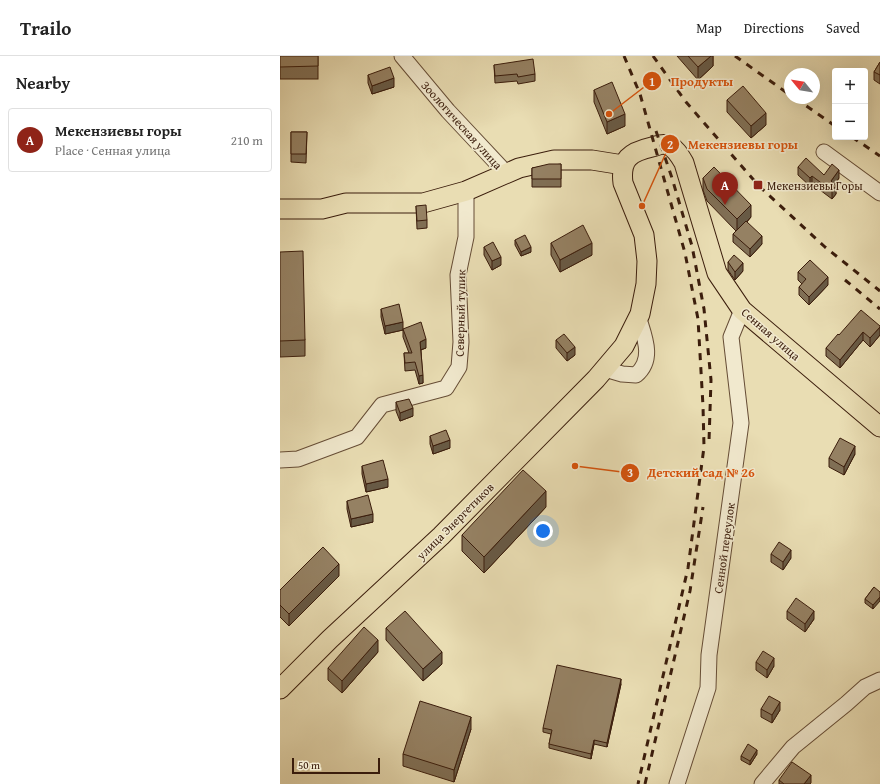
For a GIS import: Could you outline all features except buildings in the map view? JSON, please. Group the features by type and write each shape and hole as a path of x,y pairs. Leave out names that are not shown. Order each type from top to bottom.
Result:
{"main road":[{"name":"Сенная улица","path":"623,165 631,155 639,150 662,144 668,145 674,149 684,163 717,274 742,310 880,427"},
{"path":"280,209 322,209 346,202 423,202 466,191 519,168 554,160 592,160 623,165"},
{"name":"улица Энергетиков","path":"280,689 330,639 441,536 605,369 624,346 638,316 646,284 646,249 644,235 623,183 623,165"}],"street":[{"name":"Зоологическая улица","path":"402,56 452,116 507,174"},
{"path":"824,152 880,193"},
{"name":"Северный тупик","path":"280,460 298,459 357,437 382,406 446,388 459,367 462,342 458,275 466,237 466,191"},
{"name":"Сенной переулок","path":"677,784 708,688 709,655 742,423 731,337 742,310"},
{"path":"605,369 622,374 636,375 644,369 647,352 638,316"},
{"path":"762,784 793,747 865,687 880,680"}],"railway":[{"path":"624,56 640,94 685,253 698,319 704,447 688,568 638,784"},
{"path":"653,56 686,102 758,185 825,247 880,291"},
{"path":"735,56 784,91"},
{"path":"804,104 832,124"},
{"path":"656,131 672,178 692,246 704,309 711,380 709,441"},
{"path":"856,140 880,156"},
{"path":"845,280 880,309"},
{"path":"645,784 690,591 703,507"}],"place":[{"name":"Продукты","path":"609,114"},
{"name":"Мекензиевы Горы","path":"758,185"},
{"name":"Мекензиевы горы","path":"725,205"},
{"name":"Мекензиевы горы","path":"642,206"},
{"name":"Детский сад № 26","path":"575,466"}]}
